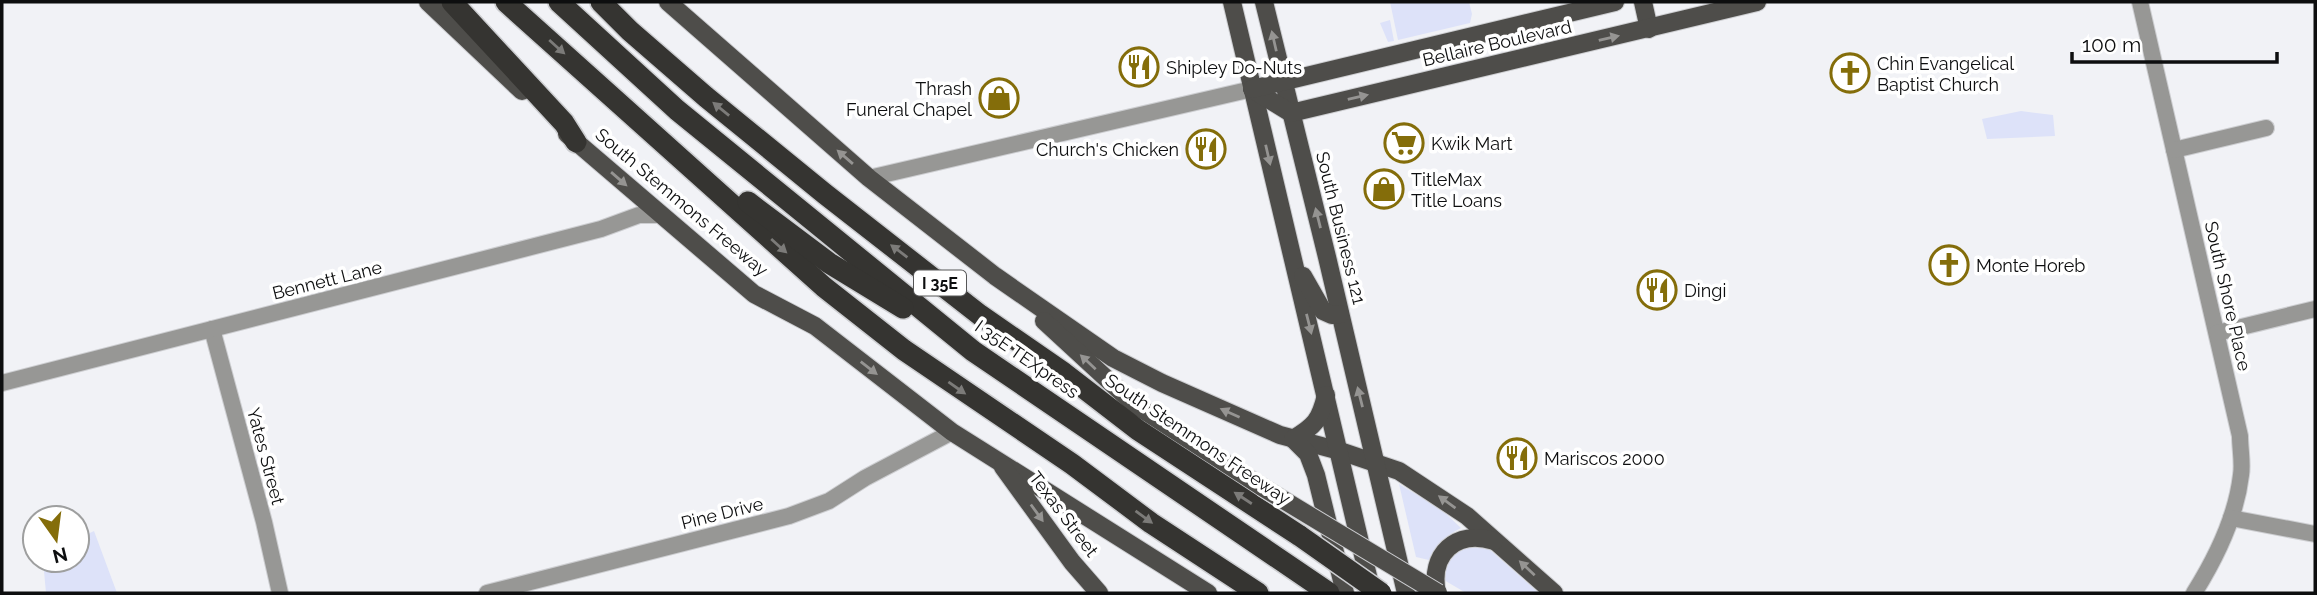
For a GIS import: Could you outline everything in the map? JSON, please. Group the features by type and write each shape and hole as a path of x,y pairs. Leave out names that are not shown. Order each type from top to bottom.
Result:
{"highway":[{"path":"452,2 564,123 576,142"},
{"name":"South Stemmons Freeway","path":"506,2 824,287 904,351 1072,464 1151,523 1258,593"},
{"name":"I 35E TEXpress","path":"559,2 677,110 973,351 1329,593"},
{"name":"South Stemmons Freeway","path":"601,2 706,97 980,315 1064,373 1138,430 1300,536 1381,593"},
{"path":"637,119 829,263 973,351"}],"main road":[{"name":"South Stemmons Freeway","path":"428,2 576,142 754,294 815,326 952,432 1208,593"},
{"name":"South Stemmons Freeway","path":"668,2 869,178 995,275 1113,358 1138,372 1280,435 1399,471 1430,489 1500,544 1553,593"},
{"path":"1231,2 1372,593"},
{"name":"South Business 121","path":"1264,2 1406,593"},
{"name":"Bellaire Boulevard","path":"1252,89 1615,2"},
{"path":"1643,2 1648,29"},
{"name":"Bellaire Boulevard","path":"1291,113 1757,2"},
{"path":"1252,89 1291,113"},
{"path":"1293,258 1323,312 1340,314"},
{"name":"South Stemmons Freeway","path":"995,275 1135,404 1262,487 1437,593"},
{"path":"1326,394 1321,416 1308,430 1293,439 1308,454 1316,475 1345,593"},
{"name":"Texas Street","path":"997,458 1072,562 1098,593"},
{"path":"1437,593 1434,580 1437,565 1451,546 1478,536 1500,544"}],"street":[{"name":"South Shore Place","path":"2140,2 2240,436 2242,474 2231,518 2214,560 2194,593"},
{"name":"Bellaire Boulevard","path":"869,178 1252,89"},
{"path":"2174,150 2266,128"},
{"name":"Bennett Lane","path":"2,383 601,229 639,215 661,215"},
{"path":"2217,333 2315,309"},
{"name":"Yates Street","path":"212,329 280,593"},
{"name":"Pine Drive","path":"487,593 789,516 829,501 865,478 952,432"},
{"path":"2231,518 2315,534"}],"shaded area":[{"path":"1390,2 1469,2 1472,14 1470,23 1398,40"},
{"path":"1390,20 1394,41 1388,42 1380,23"},
{"path":"2021,111 2053,115 2055,136 1987,139 1982,119"},
{"path":"1399,484 1442,510 1461,528 1442,541 1429,560 1416,557"},
{"path":"94,531 117,593 46,593 44,574 91,574 91,532"},
{"path":"1481,542 1539,593 1466,593 1444,580 1450,557 1458,549"}],"place":[{"name":"Shipley Do-Nuts","path":"1139,67"},
{"name":"Chin Evangelical Baptist Church","path":"1850,73"},
{"name":"Thrash Funeral Chapel","path":"999,98"},
{"name":"Kwik Mart","path":"1404,143"},
{"name":"Church's Chicken","path":"1206,149"},
{"name":"TitleMax Title Loans","path":"1384,189"},
{"name":"Monte Horeb","path":"1949,265"},
{"name":"Dingi","path":"1657,290"},
{"name":"Mariscos 2000","path":"1517,458"}]}
